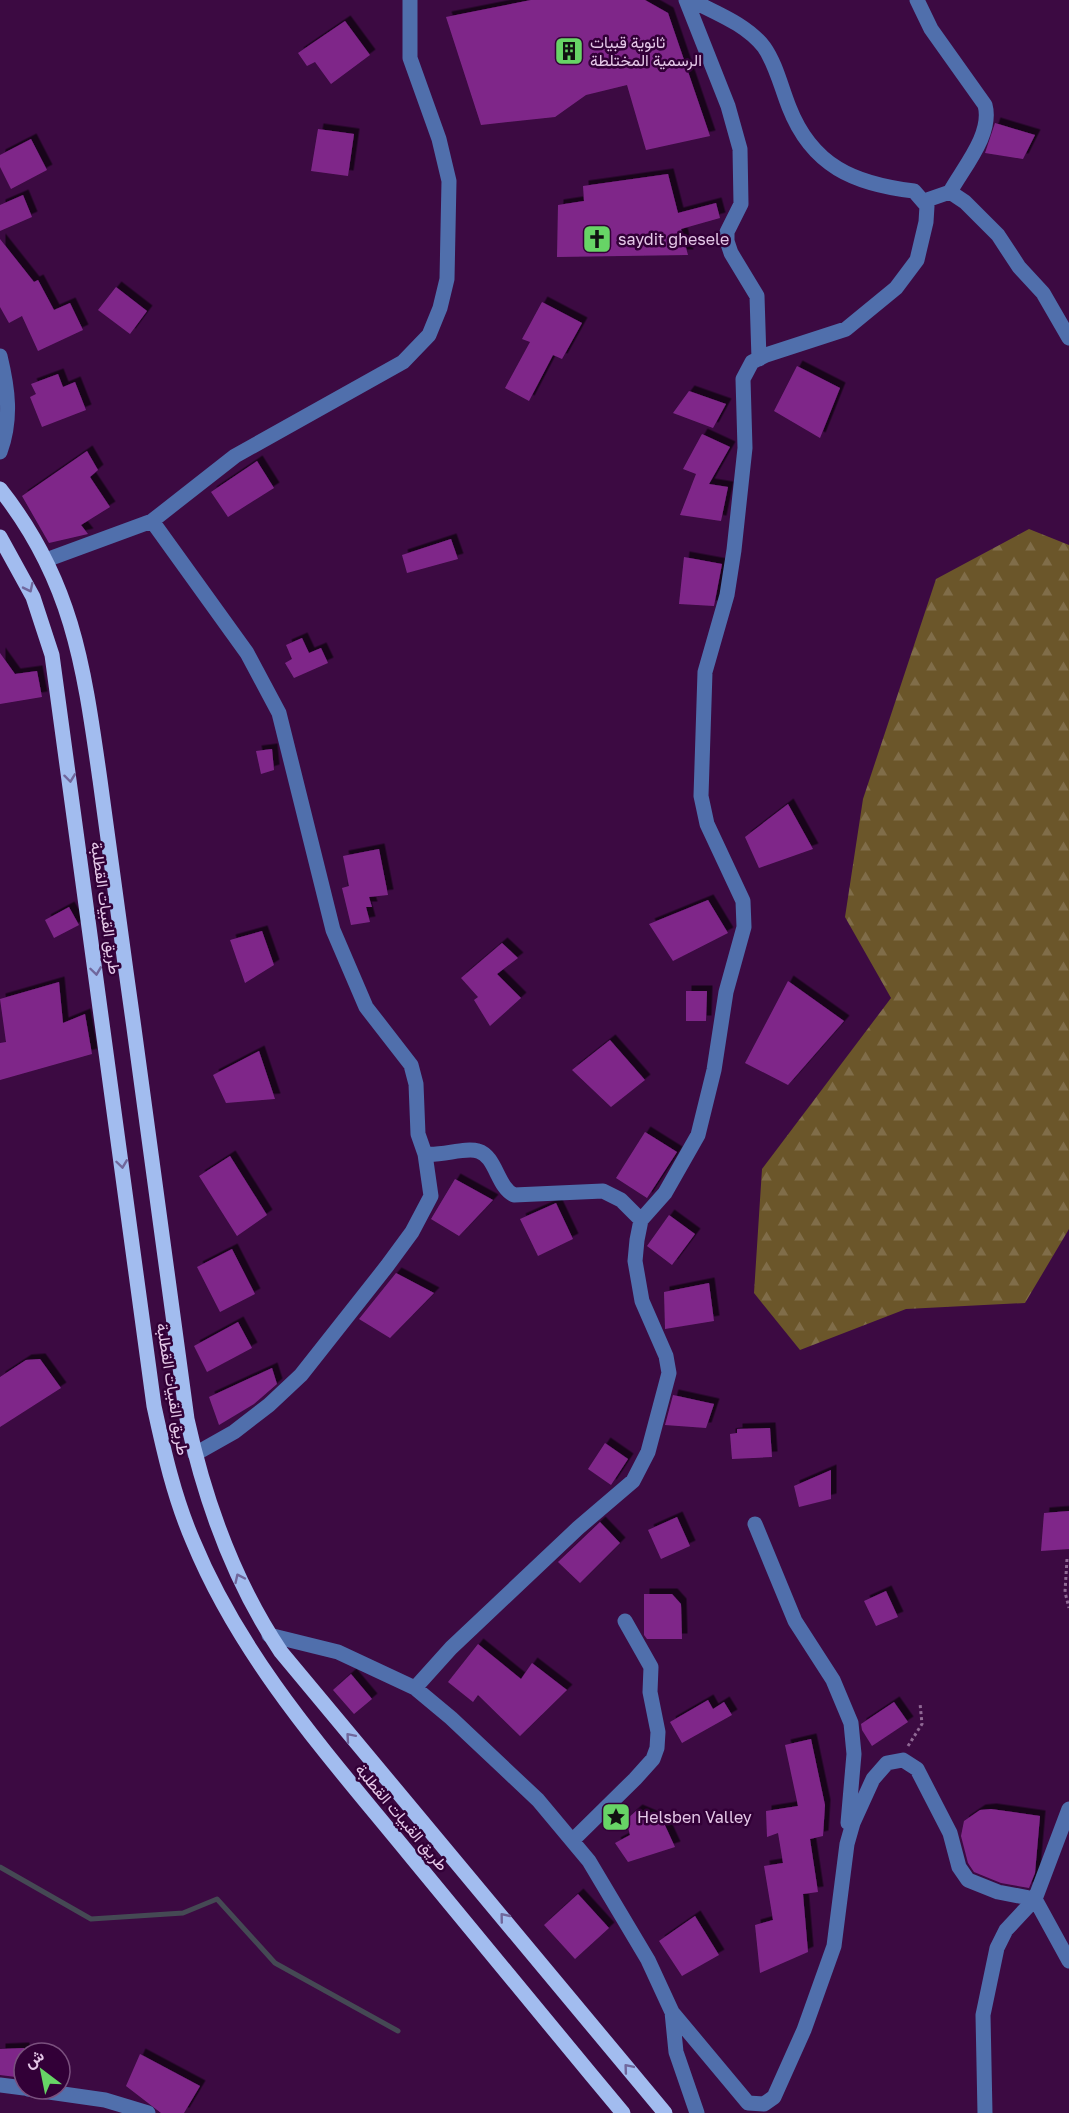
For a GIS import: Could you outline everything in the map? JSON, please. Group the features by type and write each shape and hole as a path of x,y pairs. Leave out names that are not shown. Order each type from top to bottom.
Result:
{"main road":[{"path":"0,489 28,528 46,560 70,618 78,650 91,716 187,1419 212,1512 235,1568 269,1635 318,1700 462,1866 665,2113"},
{"name":"طريق القبيات القطلبة","path":"0,537 33,597 52,655 154,1406 168,1470 193,1542 223,1605 279,1694 359,1796 623,2113"},
{"path":"52,655 78,650"}],"street":[{"path":"46,560 152,521 235,456 403,362 429,335 440,308 447,279 449,182 439,139 410,58 410,0"},
{"path":"686,0 728,106 740,149 741,204 727,232 727,241 731,253 757,296 759,359"},
{"path":"415,1688 451,1648 579,1528 633,1481 642,1464 669,1373 666,1356 642,1300 635,1261 641,1220 665,1193 698,1135 714,1070 726,992 744,927 743,901 714,840 703,810 703,693 705,672 727,595 734,550 745,448 743,379 747,368 759,359 846,329 896,288 916,260 926,222 924,201 914,191 851,176 835,169 819,156 799,130 764,48 737,23 691,0"},
{"path":"917,0 931,29 985,105 987,114 983,133 950,192 924,201"},
{"path":"950,192 965,202 998,236 1019,267 1042,293 1069,338"},
{"path":"0,356 8,422 0,452"},
{"path":"152,521 247,653 279,713 333,930 366,1007 411,1065 416,1084 418,1134 425,1154 431,1196 412,1232 301,1375 269,1405 234,1432 195,1454"},
{"path":"425,1154 437,1155 477,1150 485,1154 505,1188 514,1195 603,1191 621,1200 641,1220"},
{"path":"269,1635 338,1652 415,1688 488,1752 538,1800 573,1840 630,1928 672,2012 748,2103 764,2104 774,2097 804,2030 834,1946 847,1844 854,1754 851,1723 833,1680 795,1621 755,1524"},
{"path":"573,1840 635,1779 653,1759 657,1748 658,1732 650,1692 651,1666 625,1621"},
{"path":"847,1844 873,1779 887,1763 898,1760 906,1761 917,1769 950,1833 959,1867 968,1880 998,1892 1035,1899"},
{"path":"985,2113 982,2015 997,1948 1006,1930 1035,1899 1069,1809"},
{"path":"1035,1899 1069,1961"},
{"path":"672,2012 676,2052 697,2113"},
{"path":"72,2095 105,2100 148,2113"}],"path":[{"path":"1067,1559 1065,1592 1069,1608"},
{"path":"898,1760 922,1724 920,1703"}],"green space":[{"path":"1029,529 1069,545 1069,1229 1025,1303 906,1309 800,1350 754,1293 762,1169 891,998 845,917 863,799 936,579"}],"building":[{"name":"ثانوية قبيات الرسمية المختلطة","path":"531,0 645,0 668,13 710,136 646,150 627,85 586,95 555,117 481,125 446,17"},
{"path":"345,21 370,55 331,84 315,62 307,66 298,53"},
{"path":"995,123 1035,135 1023,159 985,153"},
{"path":"318,129 354,134 348,176 311,171"},
{"path":"31,139 47,170 11,189 0,167 0,155"},
{"path":"668,174 678,213 716,203 720,218 681,229 688,255 557,257 558,205 584,201 583,186"},
{"path":"23,195 32,217 0,231 0,205"},
{"path":"0,239 34,282 38,280 54,310 70,303 83,330 38,351 22,316 9,323 0,307"},
{"path":"116,287 147,311 130,334 98,310"},
{"path":"542,302 582,323 562,359 553,355 529,401 505,388 530,342 522,339"},
{"path":"797,366 840,388 820,438 774,411"},
{"path":"58,374 63,387 75,382 86,410 42,427 30,397 36,394 31,384"},
{"path":"689,391 726,404 713,428 673,413"},
{"path":"702,434 730,447 709,484 728,487 721,521 680,515 696,474 683,469"},
{"path":"87,451 98,470 90,477 110,507 81,525 88,534 49,543 22,496"},
{"path":"257,461 274,488 228,517 211,492"},
{"path":"451,539 458,559 407,573 402,555"},
{"path":"684,557 722,564 714,606 679,604"},
{"path":"302,638 309,653 321,648 328,663 294,678 285,663 292,659 286,645"},
{"path":"0,653 15,674 37,671 42,697 0,704"},
{"path":"272,749 274,770 261,774 256,751"},
{"path":"788,804 813,849 759,868 745,837"},
{"path":"379,849 388,895 369,897 372,907 366,907 370,922 351,925 342,888 349,886 343,856"},
{"path":"708,900 728,933 673,961 649,924"},
{"path":"69,907 79,925 54,938 45,920"},
{"path":"262,931 274,965 245,983 230,940"},
{"path":"502,943 518,958 497,974 521,998 490,1026 474,1000 478,997 461,978"},
{"path":"788,981 844,1021 788,1085 745,1063"},
{"path":"59,982 63,1023 85,1014 92,1054 0,1080 0,1043 6,1042 0,999"},
{"path":"686,991 707,991 706,1021 686,1021"},
{"path":"610,1040 645,1080 611,1107 572,1070"},
{"path":"259,1051 275,1099 226,1103 213,1075"},
{"path":"645,1132 677,1152 647,1198 616,1178"},
{"path":"230,1156 267,1215 237,1236 199,1176"},
{"path":"455,1179 493,1200 459,1236 431,1219"},
{"path":"556,1203 573,1239 538,1256 520,1219"},
{"path":"669,1215 695,1234 672,1265 647,1246"},
{"path":"232,1249 255,1294 220,1312 197,1267"},
{"path":"396,1273 434,1293 390,1338 359,1319"},
{"path":"709,1283 714,1321 665,1329 664,1292"},
{"path":"238,1322 252,1348 207,1372 194,1346"},
{"path":"40,1359 61,1388 0,1427 0,1377 26,1360"},
{"path":"272,1368 277,1384 254,1404 219,1425 209,1397"},
{"path":"673,1395 714,1404 706,1428 665,1425"},
{"path":"770,1428 772,1457 732,1459 730,1434 737,1433 737,1429"},
{"path":"605,1443 628,1459 611,1485 588,1469"},
{"path":"831,1470 831,1499 799,1507 794,1486"},
{"path":"1069,1511 1069,1549 1041,1551 1044,1513"},
{"path":"677,1517 690,1546 661,1559 648,1530"},
{"path":"600,1522 620,1543 580,1583 558,1562"},
{"path":"886,1591 898,1617 876,1626 864,1601"},
{"path":"644,1594 672,1594 681,1604 682,1639 647,1639 644,1635"},
{"path":"478,1644 521,1679 532,1663 567,1690 520,1736 478,1695 473,1702 448,1682"},
{"path":"351,1674 372,1699 354,1714 333,1690"},
{"path":"708,1700 713,1709 724,1702 732,1715 682,1743 670,1722"},
{"path":"894,1702 908,1722 872,1746 861,1724"},
{"path":"811,1739 825,1805 823,1836 810,1839 818,1892 803,1894 808,1952 760,1973 755,1925 773,1920 764,1866 783,1863 778,1833 767,1837 766,1811 798,1806 785,1745"},
{"path":"991,1809 1040,1816 1035,1873 1029,1888 1001,1883 974,1872 968,1863 961,1836 964,1821 980,1810"},
{"path":"637,1810 663,1821 675,1847 628,1862 615,1843 630,1835 626,1820"},
{"path":"578,1894 609,1928 575,1959 544,1925"},
{"path":"695,1916 719,1955 682,1976 659,1941"},
{"path":"12,2048 12,2076 0,2075 0,2049"},
{"path":"140,2054 200,2086 184,2113 161,2113 126,2086"}],"waterway":[{"path":"0,1867 91,1919 183,1913 217,1899 275,1963 398,2031"}],"place":[{"name":"ثانوية قبيات الرسمية المختلطة","path":"569,51"},
{"name":"saydit ghesele","path":"597,239"},
{"name":"Helsben Valley","path":"616,1817"}]}
